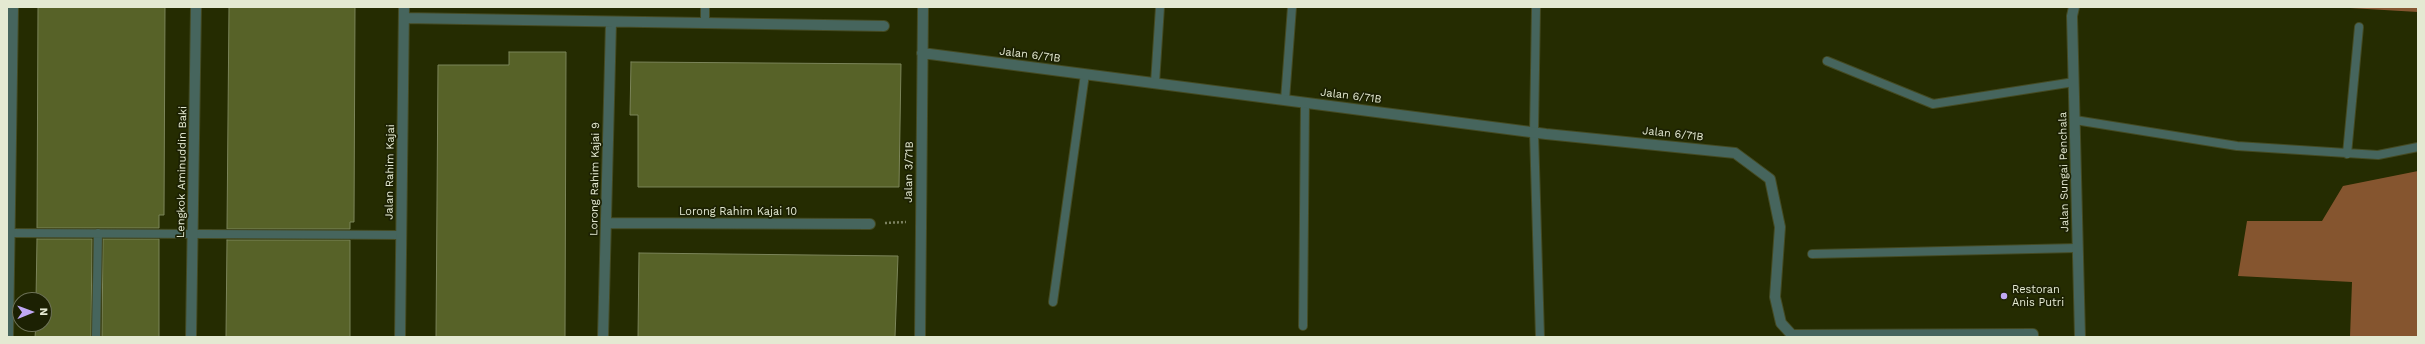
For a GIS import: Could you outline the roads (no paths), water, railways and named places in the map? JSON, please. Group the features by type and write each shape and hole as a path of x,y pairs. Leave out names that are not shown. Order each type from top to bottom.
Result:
{"street":[{"path":"8,337 13,7"},
{"name":"Lengkok Aminuddin Baki","path":"191,337 196,7"},
{"name":"Jalan Rahim Kajai","path":"400,337 404,7"},
{"name":"Jalan 3/71B","path":"920,337 923,7"},
{"name":"Jalan Sungai Penchala","path":"2074,7 2074,120 2080,337"},
{"path":"404,18 884,26"},
{"name":"Lorong Rahim Kajai 9","path":"603,337 611,22"},
{"name":"Jalan 6/71B","path":"922,53 1534,132 1735,153 1770,179 1780,227 1775,297 1781,323 1792,336 1811,337"},
{"name":"Lorong Rahim Kajai 10","path":"606,223 870,224"},
{"path":"1811,337 2033,334 2033,337"}],"lane":[{"path":"705,7 705,23"},
{"path":"1155,83 1160,7"},
{"path":"1285,100 1292,7"},
{"path":"1536,7 1534,132 1540,337"},
{"path":"2347,154 2359,27"},
{"path":"1827,61 1933,104 2074,82"},
{"path":"1053,302 1085,74"},
{"path":"1303,326 1305,102"},
{"path":"2074,120 2237,146 2378,156 2418,147"},
{"path":"10,232 401,235"},
{"path":"96,337 98,233"},
{"path":"1812,254 2078,248"}],"place":[{"name":"Restoran Anis Putri","path":"2004,296"}]}
